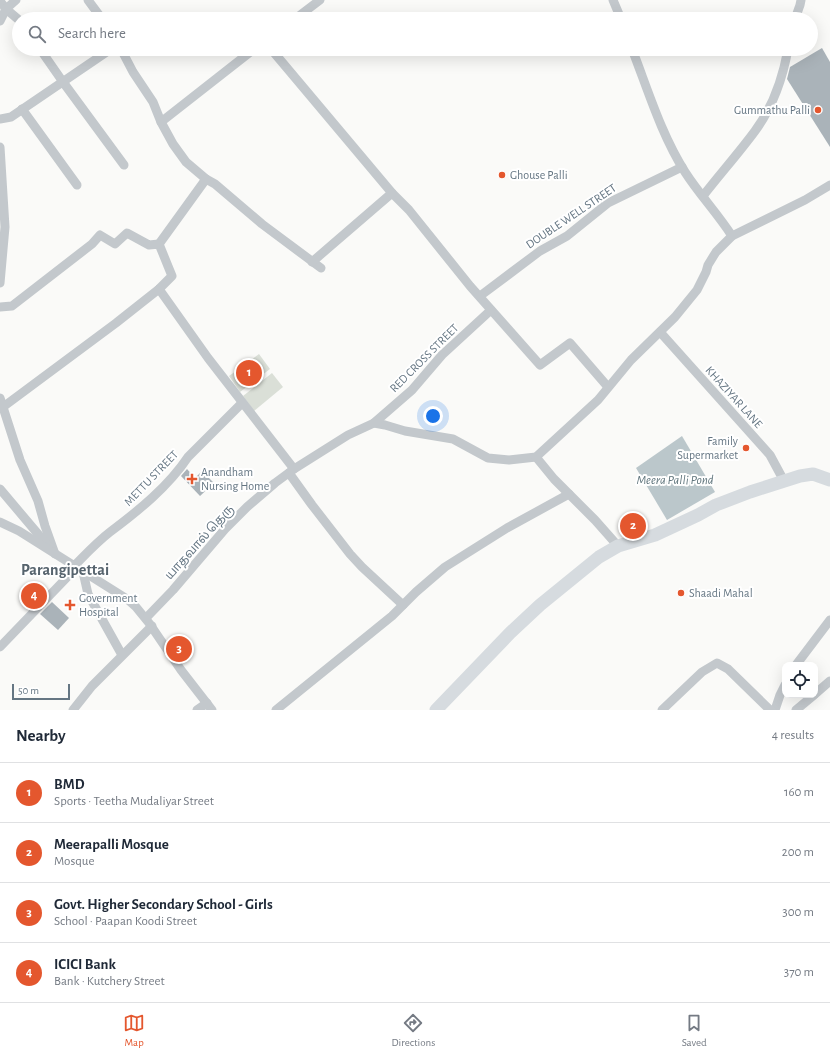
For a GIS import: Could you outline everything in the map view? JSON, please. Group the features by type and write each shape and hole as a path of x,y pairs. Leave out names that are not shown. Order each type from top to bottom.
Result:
{"street":[{"path":"0,21 6,9 16,0"},
{"path":"88,0 97,12"},
{"path":"304,12 320,0"},
{"path":"613,0 618,12"},
{"path":"798,12 801,0"},
{"path":"0,1 12,14"},
{"path":"45,56 124,165"},
{"path":"0,118 11,117 101,56"},
{"path":"125,56 153,102 161,122 173,144 186,162 206,179 215,184 262,224 321,268"},
{"path":"161,122 245,56"},
{"path":"277,56 392,193 409,210 452,265 540,365 570,343 608,387"},
{"path":"635,56 665,136 682,167 732,236"},
{"path":"702,196 755,131 766,114 775,96 786,56"},
{"path":"22,109 77,185"},
{"path":"0,147 5,227 0,283"},
{"name":"DOUBLE WELL STREET","path":"480,296 540,251 571,233 608,203 682,167"},
{"path":"0,307 12,306 92,244 100,235 115,244 127,233 150,246 159,244 206,179"},
{"path":"374,423 405,431 453,439 488,458 509,460 536,457 598,400 631,360 675,317 697,290 708,265 716,252 732,236 805,200 830,185"},
{"path":"312,262 392,193"},
{"path":"55,554 44,526 42,512 20,460 1,403 116,323 159,289 172,276 159,244"},
{"path":"159,289 291,471 312,505 362,568 403,605"},
{"name":"RED CROSS STREET","path":"374,423 412,390 442,355 491,310"},
{"name":"KHAZIYAR LANE","path":"660,332 770,455 784,481"},
{"name":"METTU STREET","path":"0,647 78,569 110,533 159,492 188,457 242,403"},
{"name":"யாதவால் தெரு","path":"73,710 92,686 122,655 173,590 236,517 291,471 348,435 374,423"},
{"path":"536,457 618,546"},
{"path":"436,710 540,604 599,557 618,546 656,535 716,505 784,481 813,474 830,480"},
{"path":"0,489 55,554"},
{"path":"276,710 373,633 440,571 507,528 569,494"},
{"path":"0,522 19,531 127,598 149,622 181,670 209,706 197,710"},
{"path":"78,569 88,594 122,655"},
{"path":"798,662 830,620"},
{"path":"662,710 702,672 717,663 728,669 770,710"},
{"path":"818,692 830,681"},
{"path":"775,710 782,691"},
{"path":"796,710 811,698"}],"shaded area":[{"path":"259,354 270,369 240,392 229,376"},
{"path":"272,373 283,387 254,411 243,396"}],"water":[{"name":"Meera Palli Pond","path":"682,436 715,492 667,520 636,468"}],"building":[{"name":"Gummathu Palli","path":"822,48 830,62 830,147 787,79 790,67 809,56 818,56 818,50"},
{"path":"187,469 195,478 202,471 214,483 200,496 181,476"},
{"path":"52,602 69,618 58,630 40,614"}],"place":[{"name":"Gummathu Palli","path":"818,110"},
{"name":"Ghouse Palli","path":"502,175"},
{"name":"BMD","path":"249,373"},
{"name":"Family Supermarket","path":"746,448"},
{"name":"Anandham Nursing Home","path":"192,479"},
{"name":"Meerapalli Mosque","path":"633,526"},
{"name":"Shaadi Mahal","path":"681,593"},
{"name":"ICICI Bank","path":"34,596"},
{"name":"Government Hospital","path":"70,605"},
{"name":"Govt. Higher Secondary School - Girls","path":"179,649"}],"district":[{"name":"Parangipettai","path":"65,570"}]}
